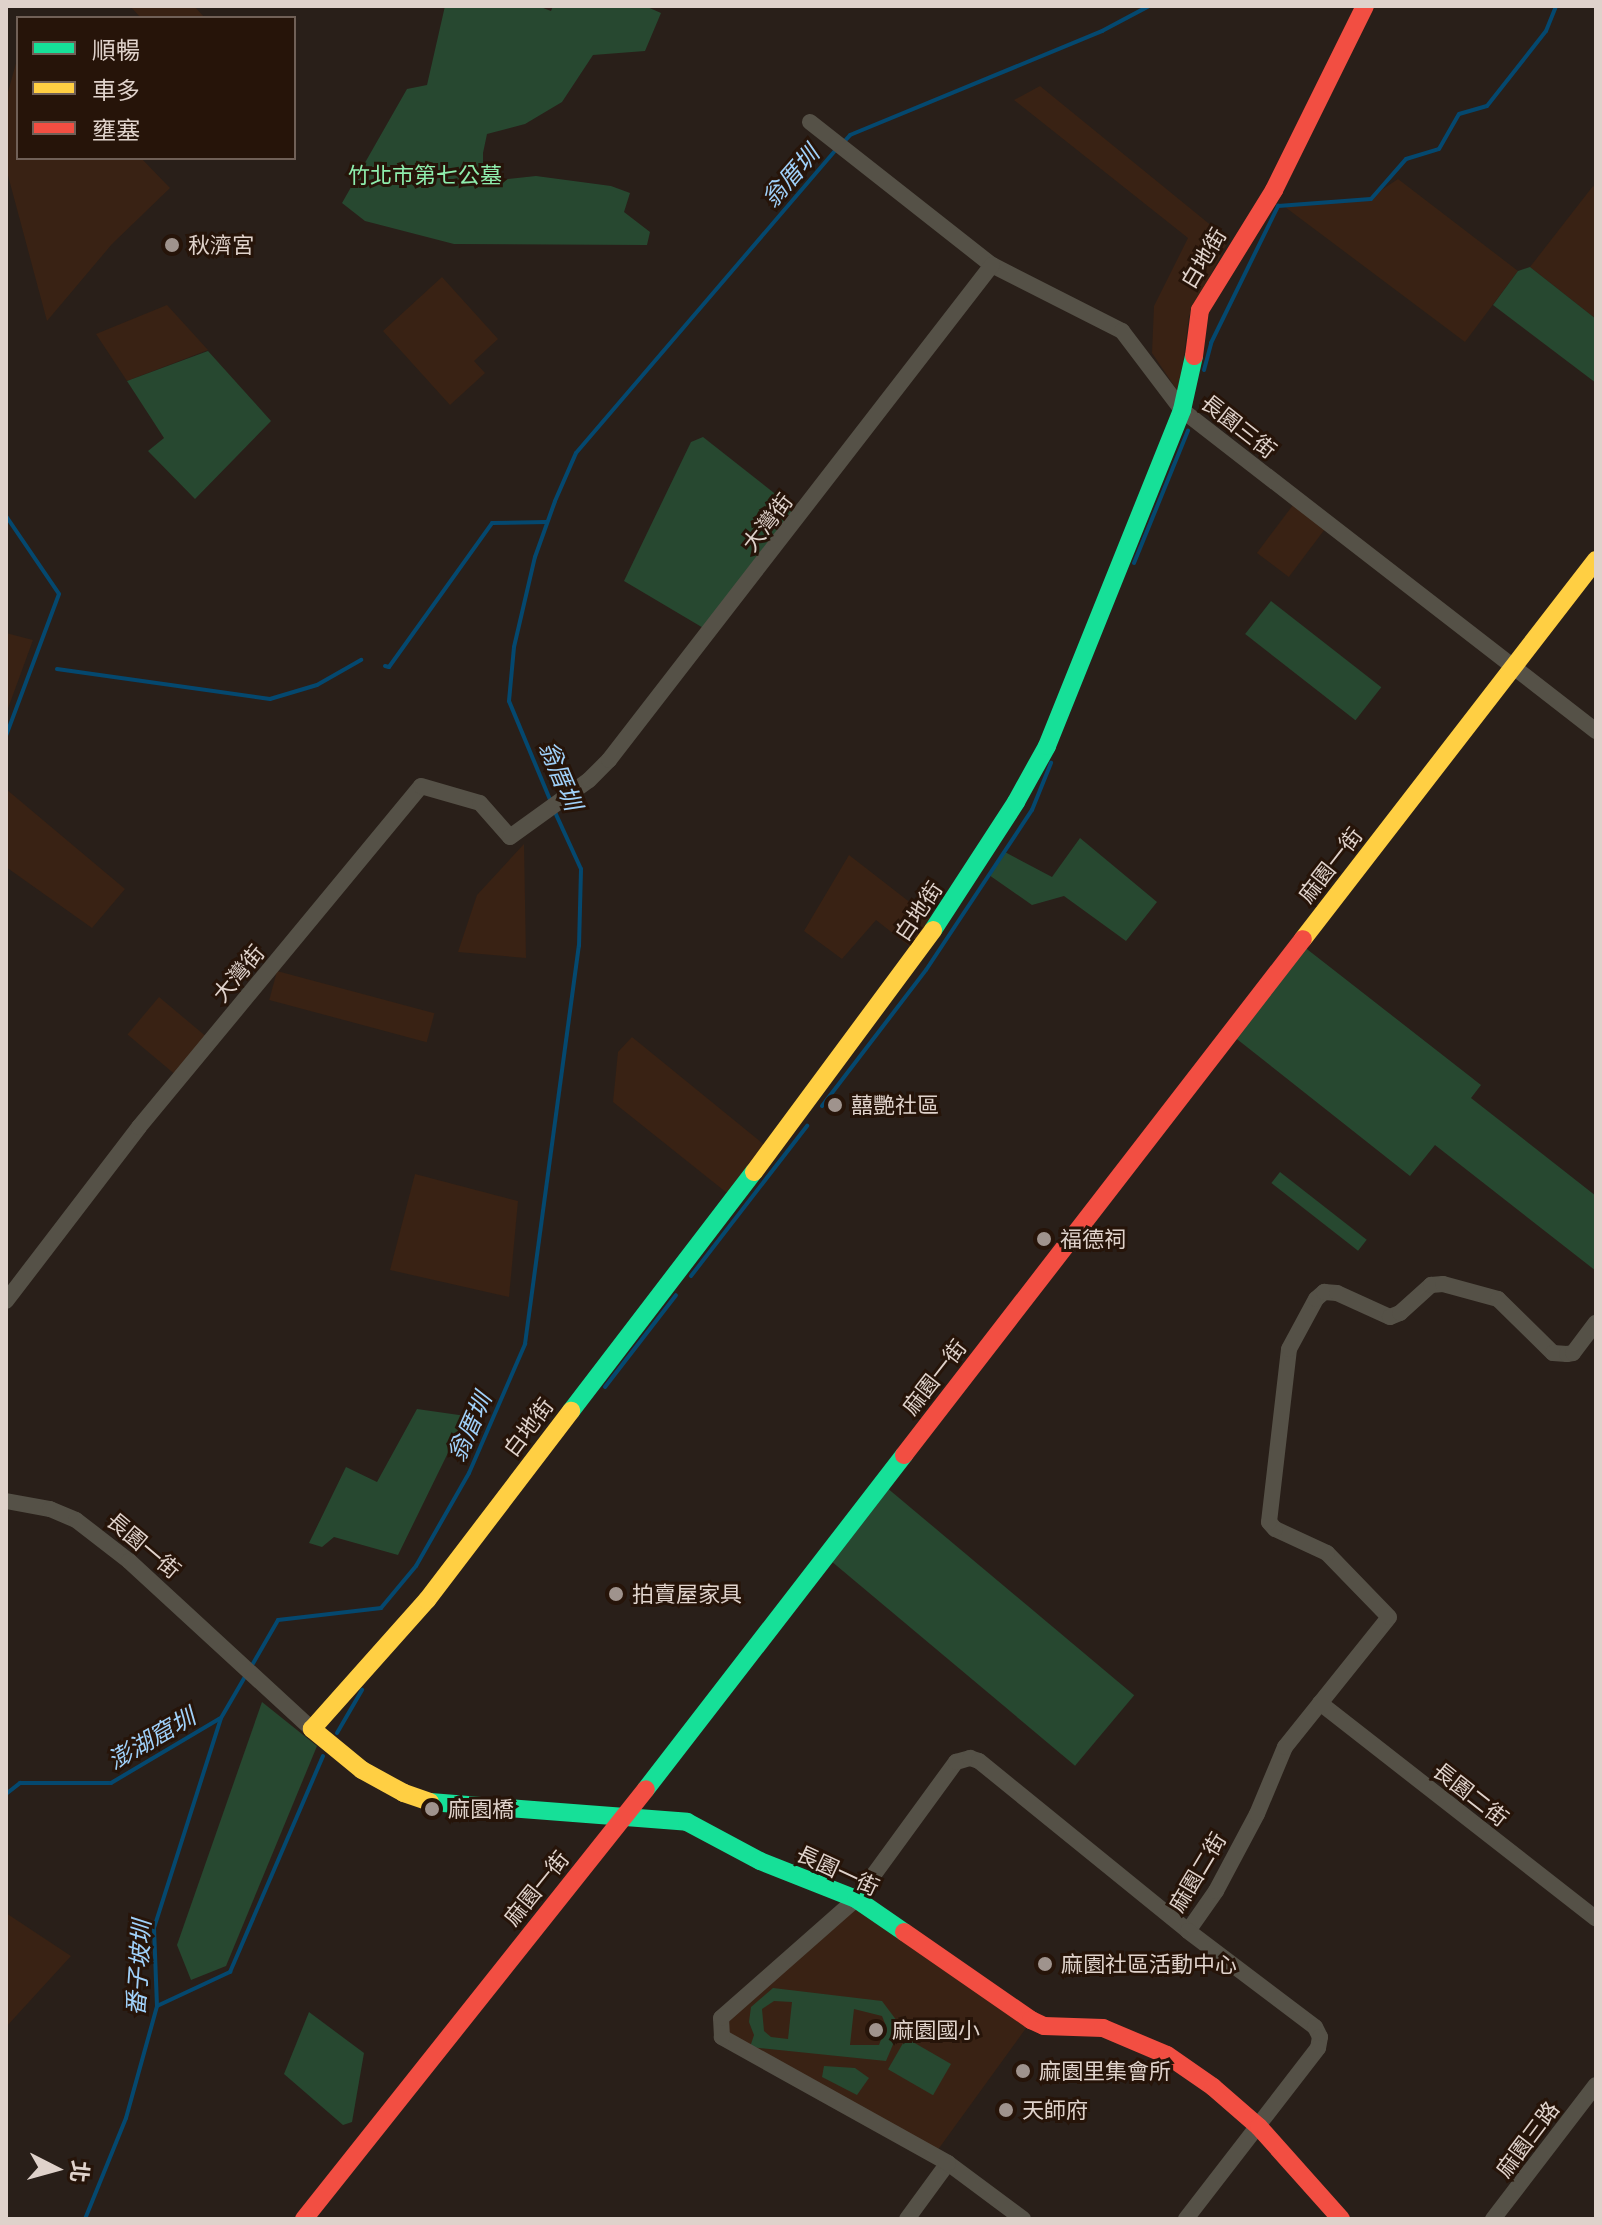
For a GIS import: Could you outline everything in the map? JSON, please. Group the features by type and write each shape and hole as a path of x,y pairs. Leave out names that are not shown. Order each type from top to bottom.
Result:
{"street":[{"name":"白地街","path":"312,1729 427,1600 884,1000 962,889 1047,746 1182,410 1192,374 1200,310 1274,190 1365,6"},
{"name":"長園三街","path":"810,122 992,265 1122,331 1182,410 1596,731"},
{"name":"大灣街","path":"6,1301 139,1127 421,786 480,803 510,837 609,760 992,265"},
{"name":"麻園一街","path":"304,2219 624,1817 1596,560"},
{"name":"麻園二街","path":"948,2163 722,2037 721,2018 856,1899 956,1762 970,1758 979,1761 1188,1931 1216,1891 1257,1814 1285,1747 1389,1617 1327,1553 1275,1529 1269,1522 1289,1349 1316,1299 1324,1292 1337,1293 1390,1317 1400,1313 1431,1285 1443,1284 1498,1299 1553,1353 1573,1353 1596,1323"},
{"name":"長園一街","path":"6,1501 50,1509 76,1520 129,1561 312,1729 362,1770 404,1793 436,1804 687,1822 706,1829 760,1861 856,1899 1031,2020 1044,2026 1103,2028 1167,2055 1213,2087 1259,2127 1341,2219"},
{"name":"長園二街","path":"1320,1703 1596,1919"},
{"path":"1186,2219 1318,2048 1320,2037 1315,2027 1188,1931"},
{"name":"麻園三路","path":"1493,2219 1596,2085"},
{"path":"907,2219 948,2163 1023,2219"}],"shaded area":[{"path":"130,6 194,6 203,16 139,16"},
{"path":"16,63 16,160 143,160 170,188 112,244 47,321 6,168 6,99"},
{"path":"1040,86 1229,240 1189,316 1179,393 1152,353 1154,306 1188,238 1014,100"},
{"path":"1398,179 1518,271 1465,342 1285,207 1368,199"},
{"path":"1593,186 1596,188 1596,319 1530,267"},
{"path":"442,277 498,339 474,361 485,373 450,405 383,331"},
{"path":"167,305 208,350 127,381 96,334"},
{"path":"1293,505 1325,529 1289,577 1257,553"},
{"path":"6,633 33,640 6,714"},
{"path":"6,789 125,889 92,928 6,867"},
{"path":"524,844 526,958 458,952 477,895"},
{"path":"849,855 934,921 913,949 876,920 842,959 804,931"},
{"path":"277,971 434,1013 427,1042 269,1000"},
{"path":"159,997 209,1039 177,1076 128,1035"},
{"path":"632,1037 767,1147 727,1193 613,1102 618,1052"},
{"path":"415,1174 518,1201 509,1297 390,1270"},
{"name":"麻園國小","path":"853,1908 1029,2024 937,2151 727,2036 727,2020"},
{"path":"6,1913 71,1956 6,2027"}],"green space":[{"name":"竹北市第七公墓","path":"445,6 538,6 551,11 553,6 645,6 661,13 645,51 593,55 562,102 525,124 487,134 483,153 483,168 488,181 536,176 611,186 630,193 624,212 650,232 647,245 454,244 365,221 342,203 407,89 427,85"},
{"path":"1530,267 1596,319 1596,383 1493,305 1518,271"},
{"path":"208,351 271,421 195,499 148,451 164,438 127,381"},
{"path":"703,437 797,511 705,629 624,581 691,442"},
{"path":"1271,601 1381,687 1355,720 1245,634"},
{"path":"1080,838 1157,902 1126,941 1064,896 1032,905 989,875 1003,851 1052,877"},
{"path":"1303,946 1481,1085 1471,1098 1596,1196 1596,1271 1435,1145 1410,1176 1233,1036"},
{"path":"1280,1172 1367,1240 1358,1251 1271,1183"},
{"path":"417,1409 466,1416 398,1555 334,1537 322,1547 309,1543 346,1467 377,1482"},
{"path":"886,1487 1134,1695 1075,1766 827,1557"},
{"path":"262,1702 317,1746 226,1966 191,1980 177,1945"},
{"path":"773,1988 882,2001 897,2021 897,2035 886,2061 750,2047 754,2035 749,2022 751,2007","holes":["774,2001 792,2002 788,2039 771,2037 764,2031 762,2009","854,2009 882,2016 886,2026 879,2045 850,2045"]},
{"path":"309,2012 364,2053 352,2122 343,2125 284,2074"},
{"path":"906,2038 951,2064 933,2095 888,2069"},
{"path":"824,2066 855,2068 869,2078 857,2095 822,2077"}],"waterway":[{"name":"翁厝圳","path":"842,144 850,135 1102,31 1149,6"},
{"path":"1204,370 1211,343 1278,206 1371,199 1406,159 1439,149 1459,114 1487,106 1546,31 1556,6"},
{"name":"翁厝圳","path":"551,802 509,701 514,647 535,557 555,501 576,453 836,150"},
{"path":"1134,563 1188,431"},
{"path":"6,516 59,594 6,736"},
{"path":"385,666 389,667 492,523 547,522"},
{"path":"57,669 270,699 317,685 361,660"},
{"path":"822,1106 926,970 1032,810 1051,763"},
{"name":"翁厝圳","path":"251,1667 278,1620 381,1608 416,1566 469,1473 525,1344 579,946 581,869 554,810"},
{"path":"691,1276 807,1126"},
{"path":"605,1387 676,1295"},
{"name":"番子坡圳","path":"85,2219 126,2118 157,2006 154,1928 221,1718 246,1675"},
{"path":"337,1733 362,1690"},
{"name":"澎湖窟圳","path":"6,1794 20,1783 111,1783 219,1719"},
{"path":"157,2006 230,1972 323,1756"}],"traffic: fast":[{"path":"933,930 1016,802 1047,746 1182,410 1194,356"},
{"path":"571,1411 754,1172"},
{"path":"646,1789 904,1455"},
{"path":"430,1802 687,1822 760,1861 856,1899 904,1932"}],"traffic: slow":[{"path":"1303,939 1596,560"},
{"path":"754,1172 933,930"},
{"path":"430,1802 404,1793 362,1770 312,1729 427,1600 571,1411"}],"traffic: jam":[{"path":"1194,356 1200,310 1274,190 1365,6"},
{"path":"904,1455 1303,939"},
{"path":"304,2219 646,1789"},
{"path":"904,1932 1031,2020 1044,2026 1103,2028 1167,2055 1213,2087 1259,2127 1341,2219"}],"place":[{"name":"秋濟宮","path":"172,245"},
{"name":"囍艷社區","path":"835,1105"},
{"name":"福德祠","path":"1044,1239"},
{"name":"拍賣屋家具","path":"616,1594"},
{"name":"麻園橋","path":"432,1809"},
{"name":"麻園社區活動中心","path":"1045,1964"},
{"name":"麻園國小","path":"876,2030"},
{"name":"麻園里集會所","path":"1023,2071"},
{"name":"天師府","path":"1006,2110"}]}
